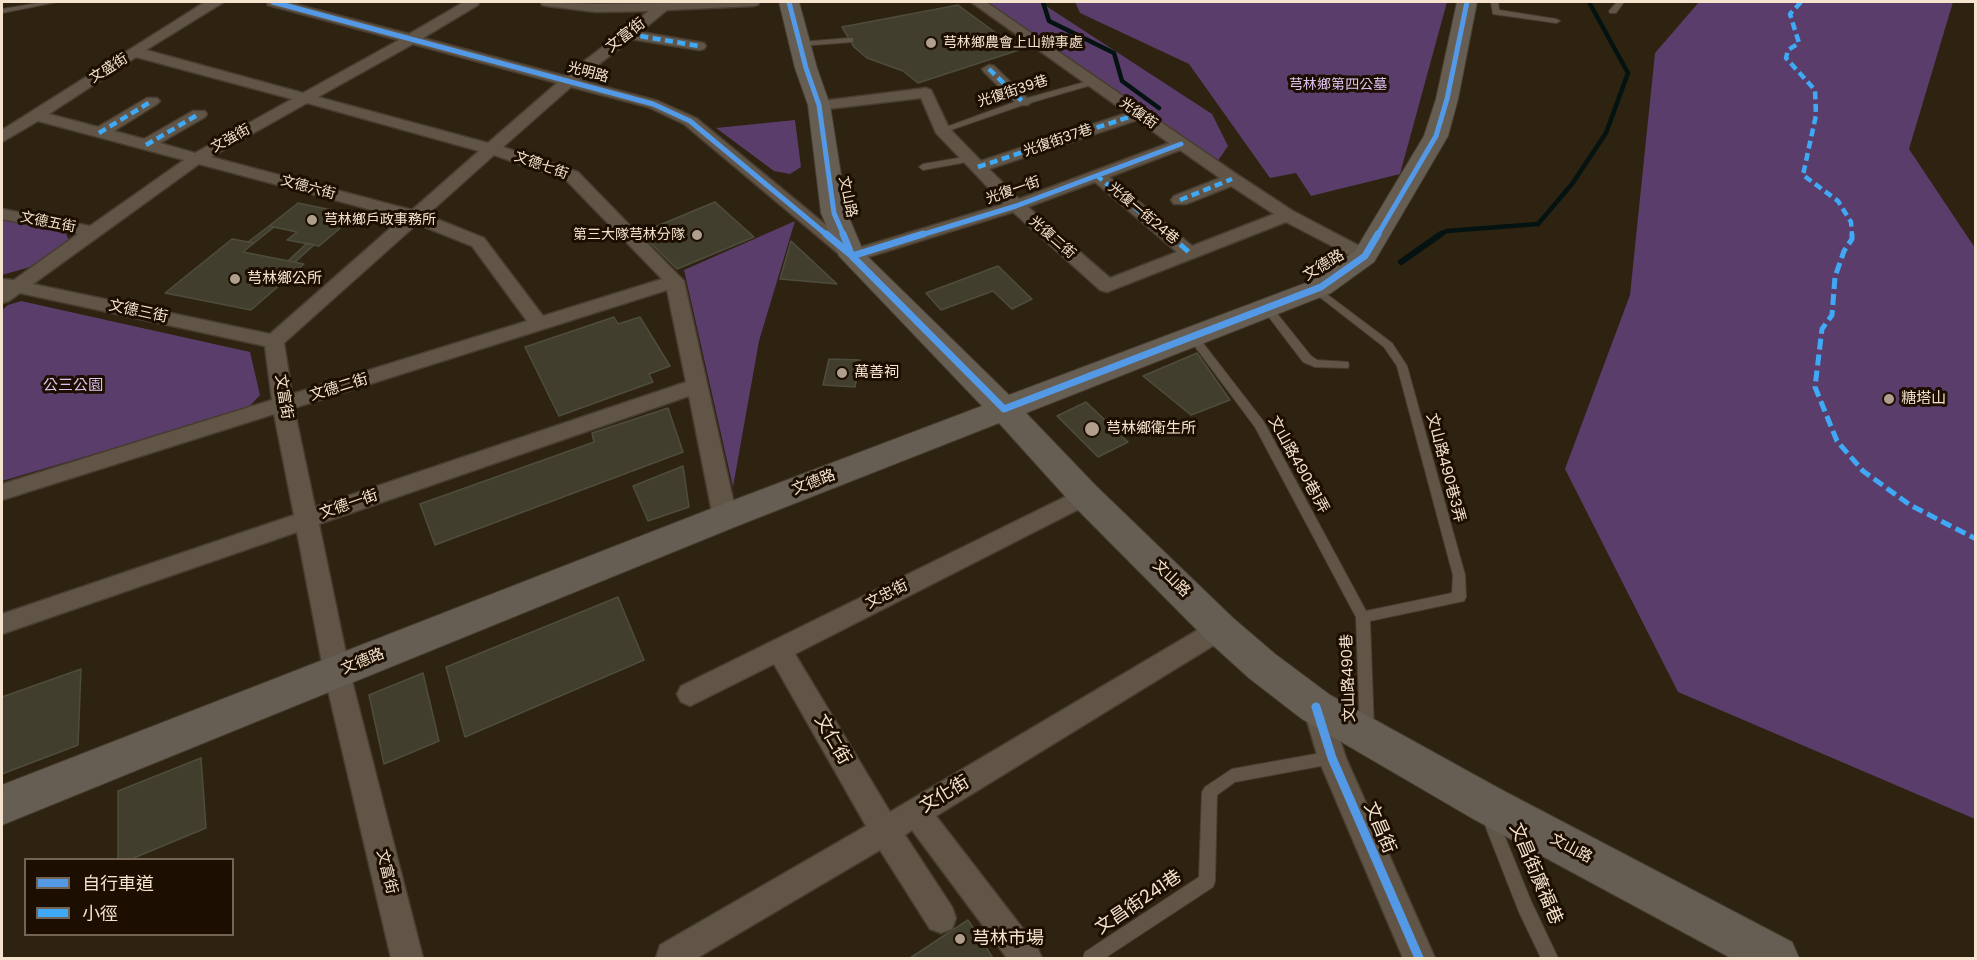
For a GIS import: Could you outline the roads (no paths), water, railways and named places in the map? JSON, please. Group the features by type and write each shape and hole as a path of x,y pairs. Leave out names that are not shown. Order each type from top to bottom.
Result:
{"main road":[{"name":"文山路","path":"789,2 819,105 834,213 852,256 1004,409 1084,496 1220,629 1262,666 1316,707 1350,748 1485,803 1776,958"},
{"name":"文德路","path":"2,806 725,517 1316,289 1365,256 1436,136 1447,99 1467,2"}],"street":[{"name":"文盛街","path":"2,137 205,6 217,2"},
{"name":"光明路","path":"273,2 653,104 690,120 852,256"},
{"name":"文強街","path":"6,289 94,232 197,158 413,38 473,2"},
{"path":"547,2 596,8 753,2"},
{"name":"光復街","path":"978,2 1232,179 1287,215 1365,256"},
{"name":"文富街","path":"407,958 337,673 283,405 274,341 568,81 665,4"},
{"path":"628,34 699,46"},
{"name":"文德七街","path":"136,52 492,148 572,176 675,281"},
{"path":"989,69 1023,102"},
{"name":"光復二街","path":"819,105 926,93 942,130 1016,206 1107,286 1287,215"},
{"path":"99,132 152,101"},
{"path":"146,145 199,114"},
{"name":"光復街37巷","path":"974,163 1138,114"},
{"name":"文德六街","path":"35,115 414,216 478,242 540,325"},
{"name":"光復一街","path":"852,256 1016,206 1181,144"},
{"name":"光復一街24巷","path":"1096,175 1190,253"},
{"path":"1180,200 1232,179"},
{"name":"文德五街","path":"2,214 94,232"},
{"path":"675,281 695,386 725,517"},
{"name":"文德二街","path":"2,492 675,281"},
{"name":"文德三街","path":"6,289 274,341"},
{"name":"文德一街","path":"2,624 695,386"},
{"name":"文忠街","path":"690,694 1084,496"},
{"name":"文化街","path":"670,958 1220,629"},
{"name":"文仁街","path":"778,650 885,831 941,918"},
{"name":"文昌街","path":"1350,748 1419,958"},
{"path":"916,812 1026,958"}],"lane":[{"path":"2,11 53,2"},
{"path":"1495,2 1496,12 1556,21"},
{"path":"1614,11 1620,2"},
{"path":"800,44 850,40"},
{"name":"光復街39巷","path":"942,130 1023,102 1092,82"},
{"path":"923,167 974,163"},
{"name":"文山路490巷3弄","path":"1316,289 1388,345 1402,366 1459,575 1459,597 1363,617"},
{"path":"1267,308 1307,359 1315,363 1344,365"},
{"name":"文山路490巷1弄","path":"1192,336 1260,425 1363,617"},
{"name":"文山路490巷","path":"1350,748 1363,617"},
{"name":"文昌街241巷","path":"1091,958 1207,881 1210,792 1232,776 1350,748"},
{"name":"文昌街廣福巷","path":"1485,803 1525,906 1550,958"}],"waterway":[{"path":"1043,2 1049,21 1114,53 1122,81 1159,108"},
{"path":"1439,236 1446,231 1538,224 1572,184 1606,133 1628,73 1589,2"},
{"path":"1401,262 1441,234"}],"place":[{"name":"芎林鄉農會上山辦事處","path":"931,43"},
{"name":"芎林鄉戶政事務所","path":"312,220"},
{"name":"第三大隊芎林分隊","path":"697,235"},
{"name":"芎林鄉公所","path":"235,279"},
{"name":"萬善祠","path":"842,373"},
{"name":"糖塔山","path":"1889,399"},
{"name":"芎林鄉衛生所","path":"1092,429"},
{"name":"芎林市場","path":"960,939"}],"park label":[{"name":"芎林鄉第四公墓","path":"1338,85"},
{"name":"公三公園","path":"73,386"}]}
